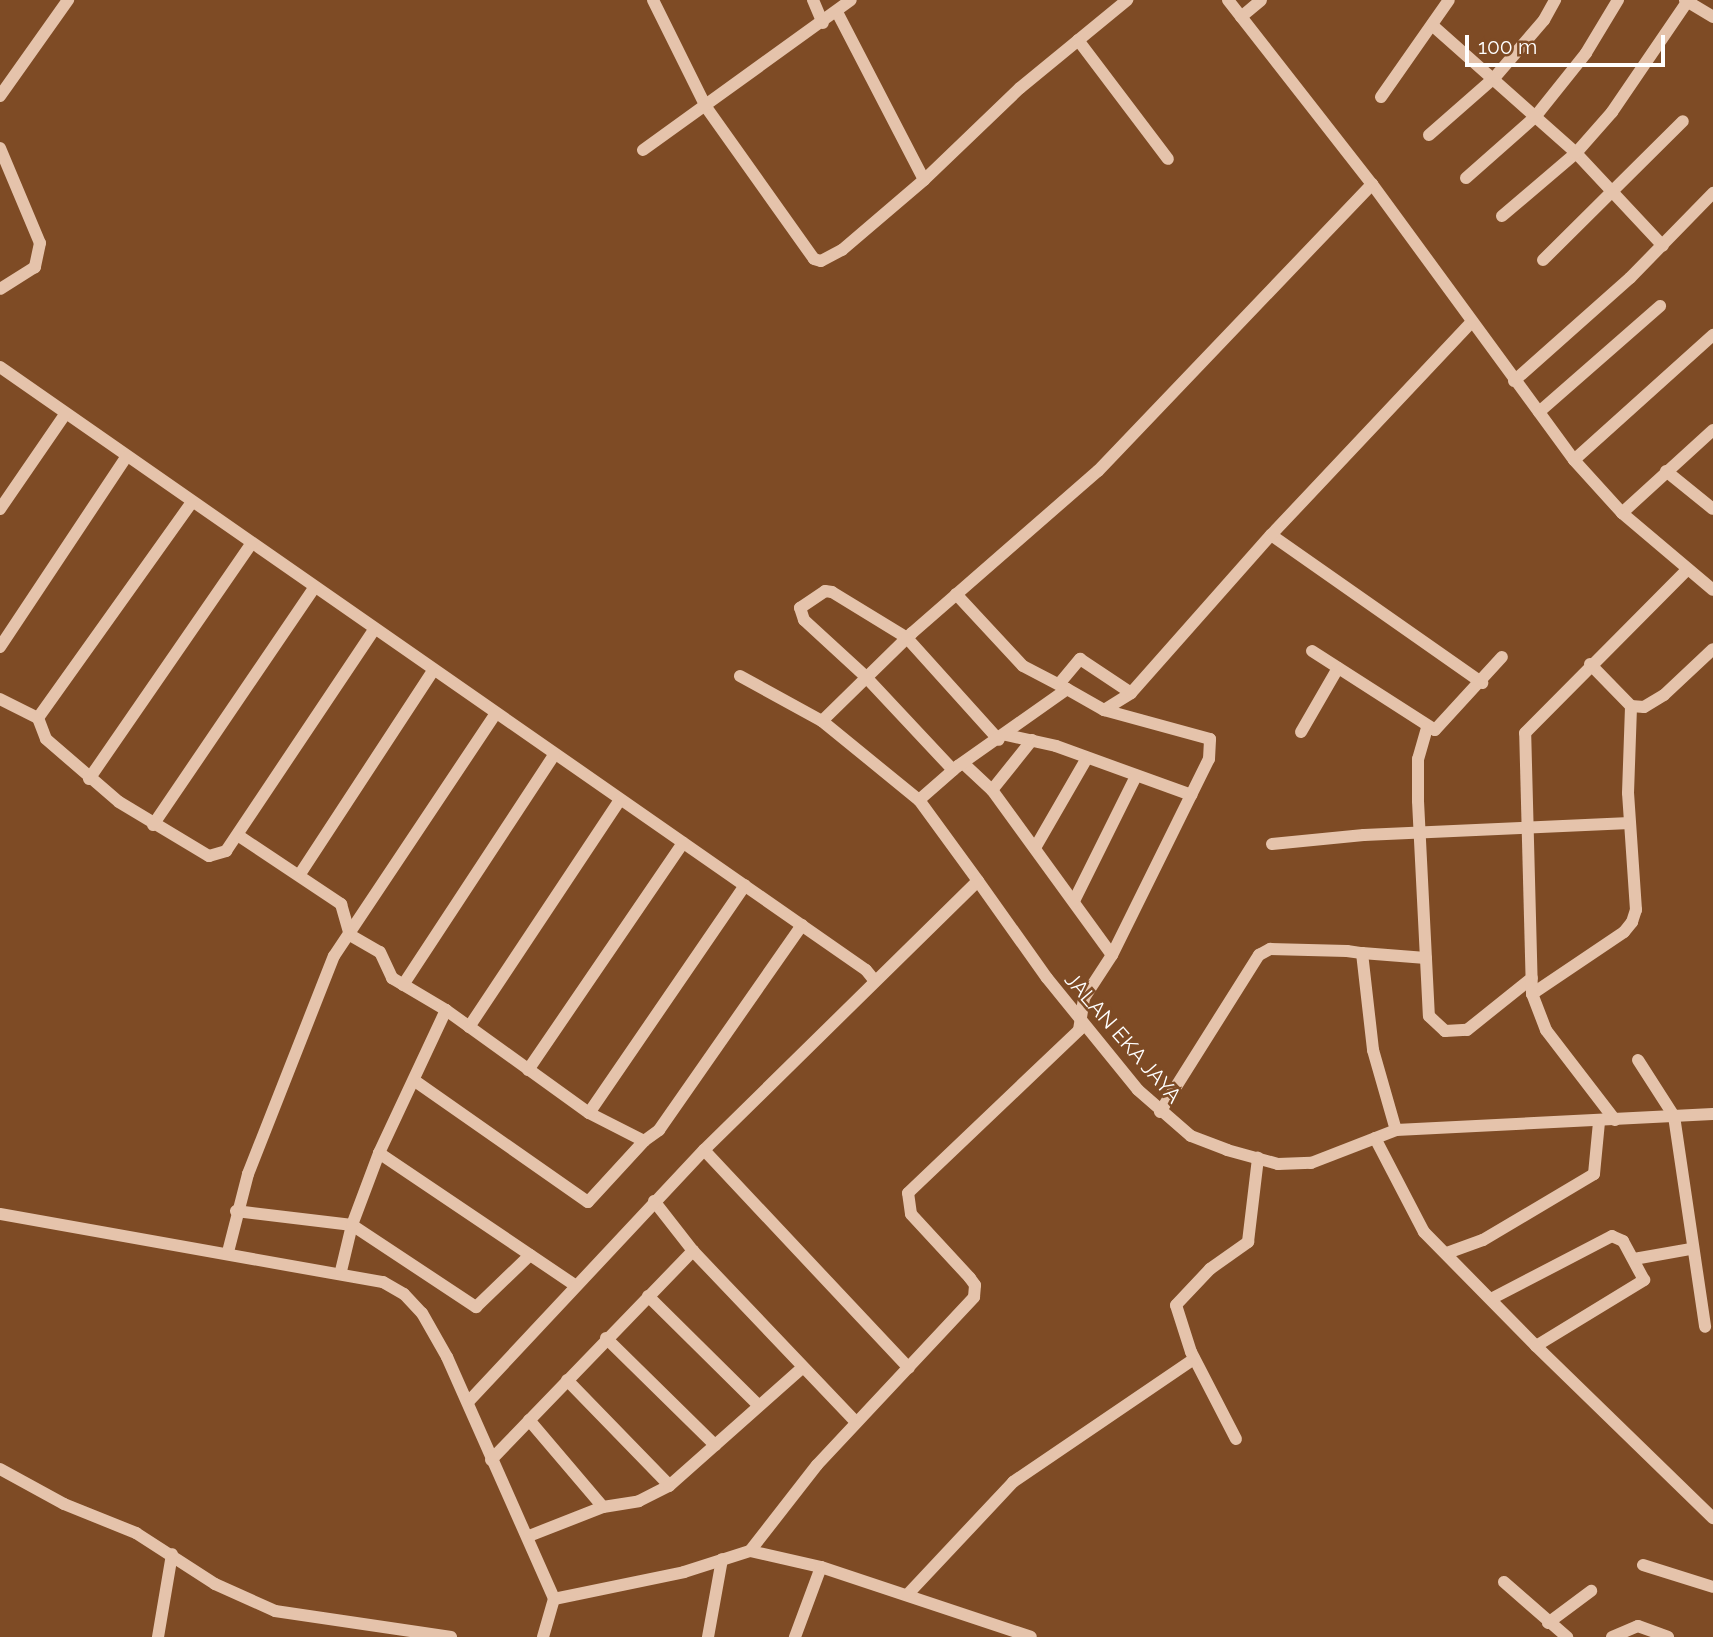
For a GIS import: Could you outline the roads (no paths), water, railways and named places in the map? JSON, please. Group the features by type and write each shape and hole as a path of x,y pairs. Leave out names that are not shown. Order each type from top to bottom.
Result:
{"street":[{"path":"0,96 68,0"},
{"path":"653,0 706,107 814,259 827,260 924,180 1020,88 1127,0"},
{"path":"813,0 823,23"},
{"path":"643,150 852,0"},
{"path":"1228,0 1371,184 1574,460 1622,513 1713,590"},
{"path":"1241,17 1261,0"},
{"path":"1381,97 1449,0"},
{"path":"1429,135 1494,77 1555,0"},
{"path":"1466,178 1535,117 1587,53 1618,0"},
{"path":"1502,216 1576,153 1612,112 1686,1 1713,16"},
{"path":"837,12 924,180"},
{"path":"1432,24 1576,153 1663,246"},
{"path":"1078,40 1168,159"},
{"path":"1543,260 1613,194 1683,121"},
{"path":"0,148 34,221 40,250 35,267 0,289"},
{"path":"822,721 865,676 1098,471 1371,184"},
{"path":"1514,381 1663,246 1713,193"},
{"path":"1539,412 1660,306"},
{"path":"1104,710 1131,693 1271,535 1471,323"},
{"path":"1574,460 1713,335"},
{"path":"2,371 66,413 495,715 745,885 874,981"},
{"path":"0,509 66,413"},
{"path":"1622,513 1712,432"},
{"path":"0,647 127,456"},
{"path":"1666,471 1713,509"},
{"path":"38,718 192,502"},
{"path":"1271,535 1482,682"},
{"path":"89,779 251,544"},
{"path":"1615,1120 1546,1030 1532,994 1525,733 1590,664 1687,570"},
{"path":"153,825 314,588"},
{"path":"1112,956 992,790 958,767 804,620 800,608 825,591 832,592 907,638 1002,737 1032,740 1191,795"},
{"path":"750,1550 856,1422 968,1305 975,1285 911,1214 908,1193 1083,1023 1084,998 1112,956 1209,759 1210,739 1104,710 1023,666 956,594"},
{"path":"0,699 38,718 46,739 89,779 153,825 209,856 226,851 239,836 374,630"},
{"path":"1590,664 1631,706 1644,707 1664,695 1713,649"},
{"path":"1312,651 1427,728 1444,725 1502,657"},
{"path":"919,800 1063,687 1080,659 1131,693"},
{"path":"1301,732 1338,668"},
{"path":"300,874 432,671"},
{"name":"JALAN EKA JAYA","path":"740,676 822,721 919,800 1083,1023 1160,1112 1191,1136 1278,1164 1311,1163 1396,1130 1599,1122 1713,1114"},
{"path":"1532,994 1624,932 1632,922 1636,895 1630,823 1631,706"},
{"path":"228,1252 236,1212 268,1120 334,956 349,929 495,715"},
{"path":"1427,728 1418,759 1429,1016 1444,1031 1468,1030 1532,978"},
{"path":"992,790 1032,740"},
{"path":"403,985 554,755"},
{"path":"1035,848 1087,758"},
{"path":"1074,901 1136,776"},
{"path":"468,1027 620,800"},
{"path":"1272,844 1420,833 1630,823"},
{"path":"239,836 300,874 341,904 353,939 380,952 388,974 446,1010 589,1112 644,1141"},
{"path":"528,1070 683,843"},
{"path":"469,1401 654,1201 978,881"},
{"path":"589,1112 745,885"},
{"path":"415,1080 588,1202 644,1141 659,1130 802,925"},
{"path":"1160,1112 1259,955 1270,949 1426,958"},
{"path":"1362,953 1373,1050 1396,1130"},
{"path":"341,1271 352,1225 379,1153 446,1010"},
{"path":"1638,1060 1674,1116 1691,1249 1705,1327"},
{"path":"1447,1253 1472,1246 1594,1174 1599,1122"},
{"path":"1374,1138 1409,1209 1434,1245 1447,1253 1536,1346 1713,1518"},
{"path":"704,1150 909,1368"},
{"path":"379,1153 575,1285"},
{"path":"1236,1439 1194,1359 1176,1305 1210,1269 1248,1242 1258,1158"},
{"path":"654,1201 693,1251 856,1422"},
{"path":"236,1212 352,1225 469,1306 482,1305 530,1255"},
{"path":"0,1214 341,1271 383,1282 404,1294 422,1313 469,1401 491,1460 529,1536 554,1599 543,1637"},
{"path":"1491,1299 1612,1236 1623,1241 1644,1280 1641,1286 1536,1346"},
{"path":"1634,1259 1691,1249"},
{"path":"491,1460 693,1251"},
{"path":"648,1296 758,1405"},
{"path":"606,1338 715,1445"},
{"path":"908,1594 1013,1482 1194,1359"},
{"path":"529,1536 603,1507 639,1501 668,1484 803,1367"},
{"path":"567,1380 668,1484"},
{"path":"529,1420 603,1507"},
{"path":"0,1469 172,1554 243,1599 275,1611 340,1623 444,1636"},
{"path":"554,1599 750,1550 821,1567 1031,1637"},
{"path":"158,1637 172,1554"},
{"path":"708,1637 722,1559"},
{"path":"1643,1566 1713,1587"},
{"path":"795,1637 821,1567"},
{"path":"1504,1582 1567,1637"},
{"path":"1548,1623 1591,1591"},
{"path":"338,1637 340,1623"},
{"path":"1612,1637 1638,1626 1668,1637"}]}
